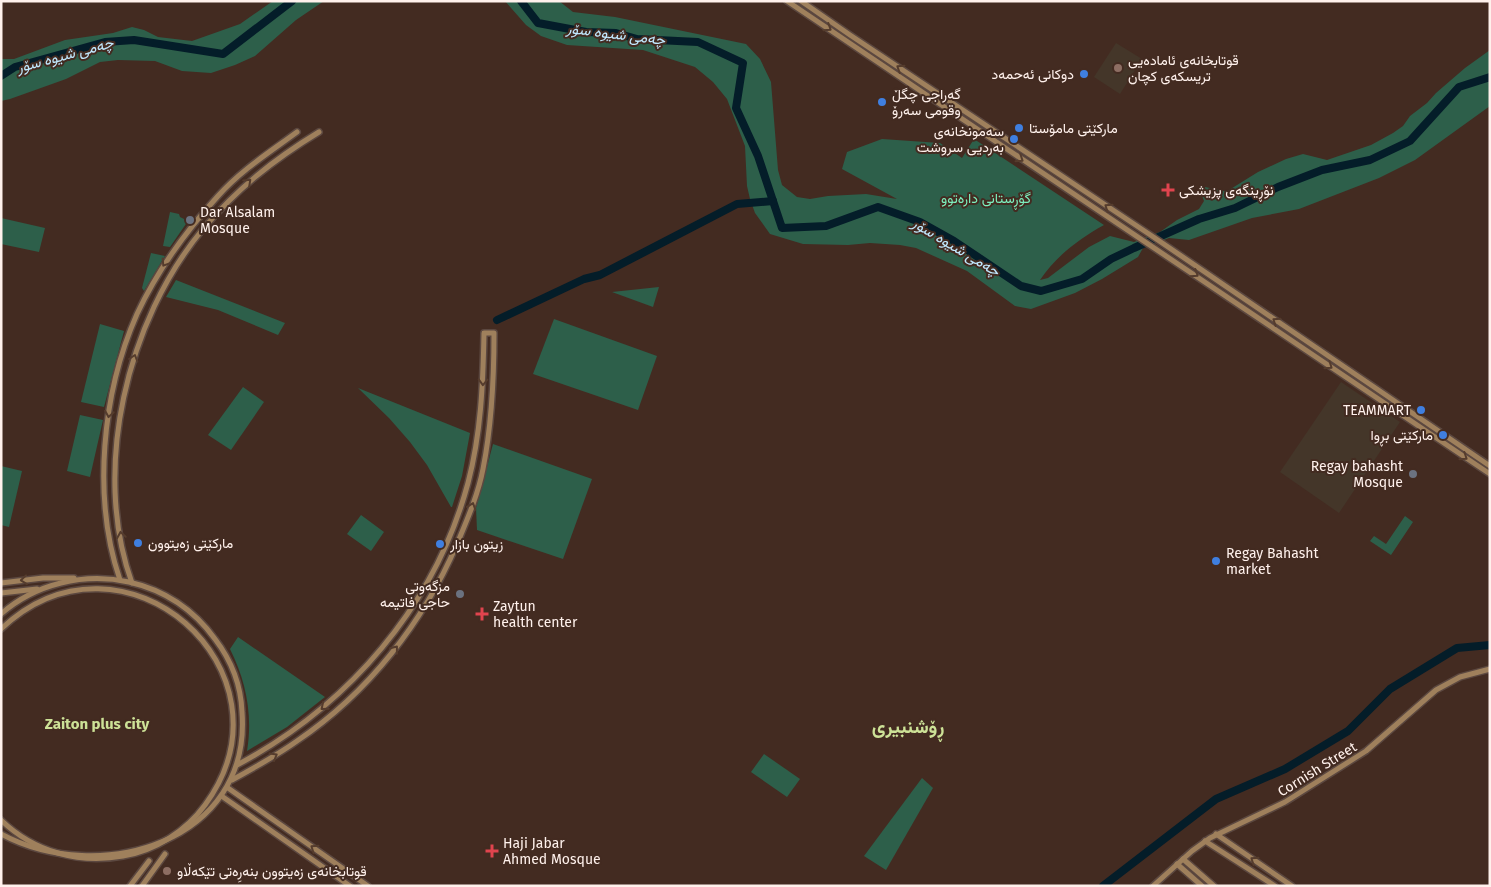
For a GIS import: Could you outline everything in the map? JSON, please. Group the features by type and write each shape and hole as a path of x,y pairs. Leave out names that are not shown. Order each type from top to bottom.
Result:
{"street":[{"path":"787,1 1490,474"},
{"path":"801,1 1149,234 1490,466"},
{"path":"930,98 934,91"},
{"path":"120,580 105,503 105,450 114,389 130,331 158,275 194,224 232,181 297,132"},
{"path":"132,583 123,551 119,526 116,451 124,390 141,336 172,273 202,230 227,202 256,175 291,149 319,132"},
{"path":"284,142 291,149"},
{"path":"194,224 202,230"},
{"path":"232,780 297,742 353,695 388,657 427,603 449,562 463,530 483,469 492,403 494,333 484,333 482,396 471,466 457,518 430,578 395,631 345,688 320,710 280,740 237,765"},
{"path":"105,450 116,451"},
{"path":"471,466 483,469"},
{"path":"43,578 43,589"},
{"path":"1,583 43,578 120,580 157,591 187,609 204,625 224,653 236,680 242,708 242,743 232,780 223,797 202,825"},
{"path":"1,614 26,597 43,589 82,579"},
{"path":"1,593 43,589"},
{"path":"1,629 34,605 62,594 76,591 91,589 121,591 150,600 176,614 207,645 215,658 226,685 230,700 232,728 223,772 214,792 201,810 178,832 141,852 97,859 68,856 33,843 1,820"},
{"name":"Cornish Street","path":"1153,886 1176,864 1216,834 1280,805 1353,760 1376,744 1425,698 1448,683 1473,673 1490,670"},
{"path":"345,688 353,695"},
{"path":"228,788 368,886"},
{"path":"223,797 350,886"},
{"path":"1,834 24,850"},
{"path":"1216,834 1292,886"},
{"path":"1205,841 1276,886"},
{"path":"137,864 167,851 142,886"},
{"path":"1183,859 1214,886"},
{"path":"130,886 149,860"},
{"path":"1176,864 1202,886"},
{"path":"1185,871 1186,866 1190,865"}],"shaded area":[{"name":"قوتابخانەی ئامادەیی تریسکەی کچان","path":"1116,43 1142,59 1120,94 1094,77"},
{"path":"1341,382 1400,422 1339,513 1280,472"}],"green space":[{"path":"273,1 324,1 296,20 255,56 211,73 182,71 155,61 118,60 100,62 66,79 1,101 1,59 14,59 65,40 113,33 132,27 144,30 158,37 192,41 240,24"},
{"name":"گۆڕستانی دارەتوو","path":"505,1 559,1 573,12 615,17 746,44 760,59 771,82 778,170 782,185 797,197 810,199 866,194 897,199 842,169 847,152 882,139 940,143 962,158 974,139 1104,225 1069,249 1053,263 1040,280 1048,278 1089,247 1110,236 1134,242 1160,232 1177,220 1199,209 1204,201 1201,193 1205,187 1224,191 1229,190 1258,172 1286,159 1303,154 1327,160 1371,145 1403,126 1410,116 1427,103 1436,93 1490,50 1490,106 1415,160 1379,178 1299,209 1252,218 1189,240 1169,238 1143,248 1138,257 1075,293 1031,309 1015,306 967,271 916,248 870,243 848,245 803,244 770,234 755,213 750,199 747,186 745,146 727,99 713,82 695,67 643,50 567,45 541,36 526,25"},
{"path":"170,212 179,214 180,217 188,221 170,247 163,246"},
{"path":"1,218 45,228 39,252 1,244"},
{"path":"151,253 165,256 144,291 142,288"},
{"path":"176,280 285,323 278,335 218,310 166,297"},
{"path":"659,287 653,307 612,292"},
{"path":"554,319 657,356 638,410 533,374"},
{"path":"100,324 124,331 104,407 81,402"},
{"path":"243,387 264,402 231,450 208,435"},
{"path":"358,388 470,433 462,476 452,507 427,465 410,442 389,418"},
{"path":"80,415 103,420 90,477 67,471"},
{"path":"493,444 592,479 563,559 477,530 476,508"},
{"path":"1,466 22,471 9,527 1,525"},
{"path":"361,515 384,532 371,551 347,534"},
{"path":"1405,516 1413,522 1391,555 1370,541 1374,536 1386,544"},
{"path":"238,637 325,697 287,727 247,751 249,724 247,698 236,661 230,649"},
{"path":"764,754 800,779 787,797 751,772"},
{"path":"922,778 933,788 886,870 864,856"}],"waterway":[{"name":"چەمی شیوە سۆر","path":"1,76 15,67 105,42 134,40 223,54 292,1"},
{"name":"چەمی شیوە سۆر","path":"521,1 538,23 586,32 616,33 637,39 698,42 743,63 736,108 758,156 782,228 826,226 878,207 920,222 954,241 1021,286 1041,291 1082,279 1111,259 1199,219 1235,208 1278,187 1322,170 1370,160 1410,141 1459,87 1490,77"},
{"path":"497,320 584,279 600,275 737,204 773,201"},
{"path":"1103,886 1216,799 1285,769 1348,731 1390,689 1457,648 1490,645"}],"place":[{"name":"قوتابخانەی ئامادەیی تریسکەی کچان","path":"1118,68"},
{"name":"دوکانی ئەحمەد","path":"1084,74"},
{"name":"گەراجی چگڵ وقومی سەرۆ","path":"882,102"},
{"name":"مارکێتی مامۆستا","path":"1019,128"},
{"name":"سەمونخانەی بەردیی سروشت","path":"1014,139"},
{"name":"نۆڕینگەی پزیشکی","path":"1168,190"},
{"name":"Dar Alsalam Mosque","path":"190,220"},
{"name":"TEAMMART","path":"1421,410"},
{"name":"مارکێتی بڕوا","path":"1443,435"},
{"name":"Regay bahasht Mosque","path":"1413,474"},
{"name":"مارکێتی زەیتوون","path":"138,543"},
{"name":"زيتون بازار","path":"440,544"},
{"name":"Regay Bahasht market","path":"1216,561"},
{"name":"مزگەوتی حاجی فاتیمە","path":"460,594"},
{"name":"Zaytun health center","path":"482,614"},
{"name":"Haji Jabar Ahmed Mosque","path":"492,851"},
{"name":"قوتابخانەی زەیتوون بنەرِەتی تێکەڵاو","path":"167,871"}],"district":[{"name":"Zaiton plus city","path":"97,724"},
{"name":"ڕۆشنبیری","path":"908,726"}]}
